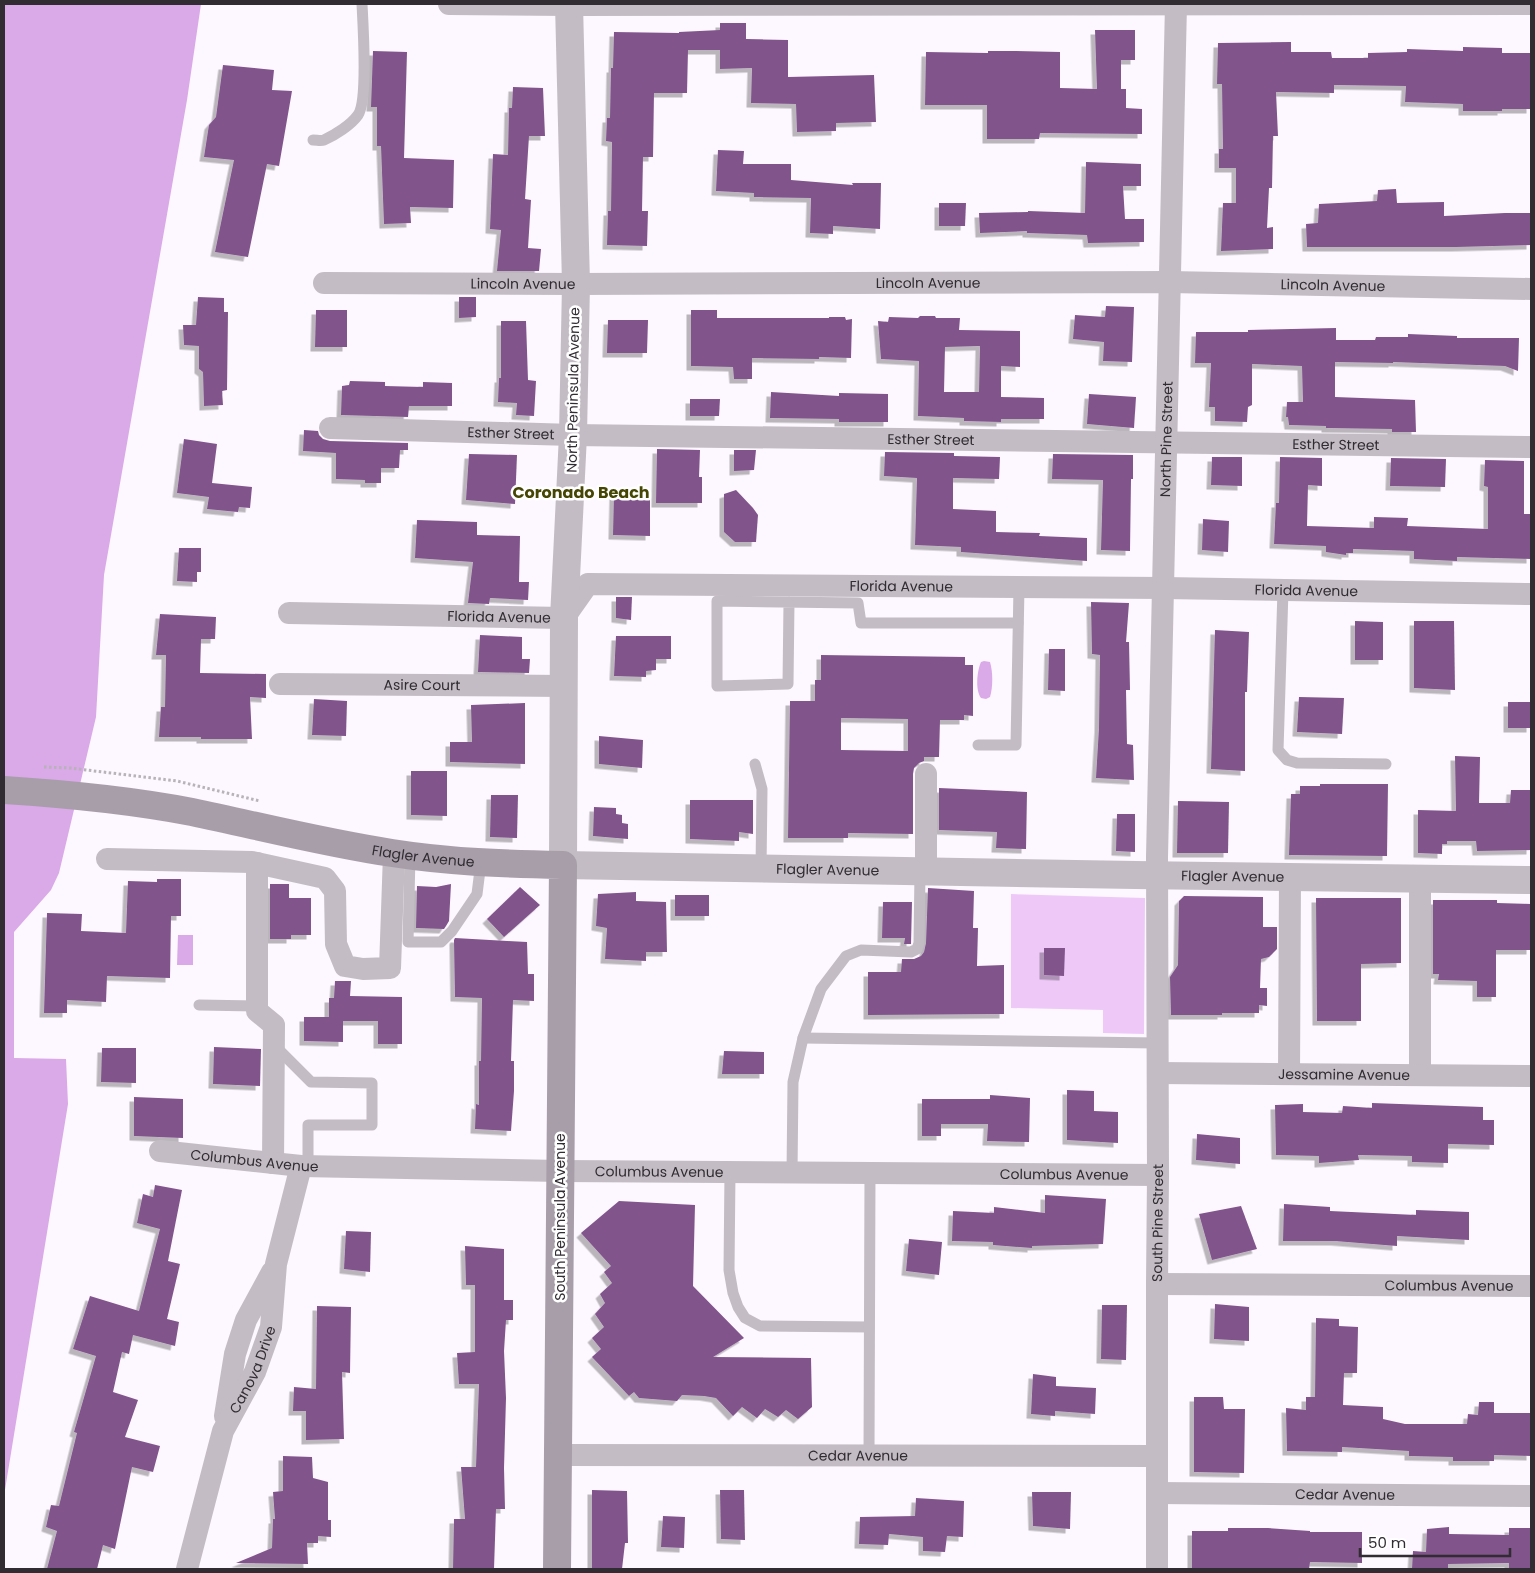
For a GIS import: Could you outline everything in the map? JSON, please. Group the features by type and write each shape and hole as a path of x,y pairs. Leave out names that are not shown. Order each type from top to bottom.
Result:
{"main road":[{"name":"Flagler Avenue","path":"4,790 130,802 190,812 338,844 402,854 481,862 562,866"},
{"name":"South Peninsula Avenue","path":"557,1569 562,866"}],"street":[{"path":"449,4 1531,4"},
{"name":"North Pine Street","path":"1158,876 1176,4"},
{"name":"North Peninsula Avenue","path":"562,866 564,618 573,435 576,284 569,5"},
{"name":"Lincoln Avenue","path":"324,283 1169,282 1531,289"},
{"name":"Esther Street","path":"330,428 573,435 1531,447"},
{"name":"Florida Avenue","path":"289,613 564,618 588,584 1164,588 1531,594"},
{"name":"Asire Court","path":"280,684 564,686"},
{"path":"923,872 926,774"},
{"path":"108,859 252,862 324,878 335,891 336,944 345,966 364,969 390,968 402,854"},
{"path":"257,864 257,1011 274,1025 273,1163"},
{"name":"Flagler Avenue","path":"562,866 1531,880"},
{"name":"South Pine Street","path":"1157,1569 1158,876"},
{"path":"1289,1074 1290,878"},
{"path":"1420,879 1420,1075"},
{"name":"Jessamine Avenue","path":"1158,1073 1531,1076"},
{"name":"Columbus Avenue","path":"160,1151 304,1166 560,1171 1158,1175"},
{"name":"Canova Drive","path":"187,1569 223,1430 256,1372 271,1327 276,1264 304,1166"},
{"name":"Columbus Avenue","path":"1156,1284 1531,1286"},
{"name":"Cedar Avenue","path":"558,1455 1157,1456"},
{"name":"Cedar Avenue","path":"1157,1493 1531,1496"}],"lane":[{"path":"313,140 322,140 337,133 359,114 364,82 362,4"},
{"path":"978,744 1016,745 1019,587"},
{"path":"1283,590 1278,750 1287,760 1297,763 1386,764"},
{"path":"789,602 788,684 717,686 717,601 789,602 858,603 861,623 1018,623"},
{"path":"755,764 762,789 761,869"},
{"path":"402,854 408,942 441,942 452,931 477,894 481,862"},
{"path":"792,1172 793,1082 803,1038 822,990 846,956 861,950 911,952 917,949 919,943 923,872"},
{"path":"199,1005 257,1006"},
{"path":"803,1038 1157,1043"},
{"path":"274,1044 311,1082 372,1083 372,1125 308,1125 304,1166"},
{"path":"730,1172 729,1270 733,1293 738,1307 745,1318 760,1326 869,1327"},
{"path":"869,1456 870,1173"}],"shaded area":[{"path":"4,4 201,4 187,100 104,575 96,717 59,873 51,890 14,932 14,1058 66,1059 68,1104 4,1496"},
{"path":"981,662 990,662 992,675 990,697 986,699 981,698 979,695 977,685"},
{"path":"1011,894 1145,898 1144,1034 1103,1033 1103,1010 1011,1008"},
{"path":"178,935 193,935 193,965 177,965"}],"building":[{"path":"720,23 746,23 746,39 788,40 788,77 874,75 876,122 836,123 836,131 797,132 796,104 751,103 752,68 720,69 720,50 688,50 687,93 654,93 653,157 643,157 642,211 648,211 647,246 607,245 608,211 611,211 612,142 606,141 607,118 610,118 614,32 679,33 720,30"},
{"path":"1095,30 1135,30 1135,60 1121,60 1121,89 1126,89 1126,108 1142,109 1142,134 1040,133 1039,139 987,139 987,105 925,105 926,52 1060,52 1060,88 1097,89"},
{"path":"1291,42 1291,52 1331,52 1332,58 1368,58 1368,53 1407,52 1407,49 1463,51 1463,47 1502,48 1502,53 1531,53 1531,109 1463,111 1463,104 1405,102 1406,86 1334,85 1334,93 1276,92 1278,136 1273,136 1272,188 1269,188 1267,228 1273,227 1273,249 1221,251 1223,203 1236,203 1236,168 1219,168 1219,149 1223,149 1222,84 1217,84 1218,43"},
{"path":"373,51 407,52 404,158 454,160 453,208 410,207 411,223 384,224 381,146 377,146 377,107 371,107"},
{"path":"223,65 274,70 272,90 292,91 279,166 267,164 248,257 215,252 234,160 204,157 209,125 216,117"},
{"path":"513,87 543,88 545,136 529,136 525,199 531,200 528,248 541,249 539,271 497,271 501,230 490,229 493,154 508,155 509,108 512,108"},
{"path":"718,150 744,151 743,164 791,164 791,180 853,185 852,183 881,183 880,229 833,226 833,234 810,233 811,198 754,197 754,193 716,191"},
{"path":"1086,162 1141,164 1141,186 1123,186 1125,219 1144,219 1144,242 1088,243 1087,235 1027,233 1027,231 980,233 979,213 1028,211 1085,213"},
{"path":"1396,189 1397,203 1444,202 1444,216 1531,213 1531,245 1307,247 1306,224 1318,223 1319,204 1377,201 1378,190"},
{"path":"939,203 966,203 965,226 939,226"},
{"path":"198,297 224,298 224,312 228,312 227,390 222,391 223,405 204,406 203,372 199,369 199,346 184,345 183,325 196,325"},
{"path":"459,297 476,297 476,317 459,318"},
{"path":"1106,306 1134,307 1132,362 1103,361 1104,342 1073,339 1075,315 1105,317"},
{"path":"316,310 347,310 347,347 315,347"},
{"path":"691,310 717,310 717,318 845,317 846,320 852,319 851,358 752,358 752,379 734,379 733,367 691,366"},
{"path":"920,316 935,316 936,318 960,318 959,330 1020,331 1020,367 1001,366 1001,397 1044,398 1044,419 1001,419 1001,422 964,421 964,418 918,416 919,361 881,359 878,321 888,322 889,317 918,318","holes":["980,346 979,392 944,392 945,347"]},
{"path":"608,320 648,320 647,353 607,353"},
{"path":"501,321 526,321 528,380 536,381 534,416 516,415 517,403 498,402 499,378 501,378"},
{"path":"1336,328 1336,340 1375,340 1376,337 1408,337 1408,334 1457,336 1457,338 1519,338 1518,371 1505,366 1335,362 1335,397 1415,400 1416,432 1392,432 1392,429 1326,428 1326,426 1289,425 1288,417 1286,417 1287,402 1303,402 1302,366 1252,364 1252,405 1248,407 1247,422 1215,421 1215,407 1209,407 1211,363 1195,363 1196,332"},
{"path":"350,381 385,382 385,386 423,387 423,382 452,383 452,406 409,406 408,417 341,415 342,386 349,385"},
{"path":"771,392 839,396 839,393 888,394 888,422 839,422 839,419 770,418"},
{"path":"1089,394 1136,397 1134,428 1087,424"},
{"path":"690,399 720,399 719,416 690,416"},
{"path":"304,430 318,431 323,439 330,441 408,443 408,450 400,450 399,468 381,468 381,483 365,483 365,480 336,479 336,453 303,451"},
{"path":"184,439 217,444 212,483 252,487 250,508 239,507 238,512 207,509 209,497 177,493"},
{"path":"657,449 700,450 699,477 702,477 702,503 656,503"},
{"path":"734,450 756,450 754,470 734,471"},
{"path":"885,452 954,453 954,456 1000,457 999,479 953,478 953,509 996,511 996,532 1040,533 1039,536 1087,538 1087,561 961,552 961,547 915,545 917,478 884,476"},
{"path":"469,454 517,455 515,504 466,500"},
{"path":"1053,454 1133,455 1130,551 1101,550 1103,480 1052,479"},
{"path":"1212,457 1242,457 1242,486 1211,485"},
{"path":"1280,457 1322,458 1322,486 1308,485 1307,526 1374,528 1374,517 1408,518 1407,526 1488,529 1488,487 1484,486 1485,460 1524,461 1524,514 1531,514 1531,559 1457,557 1457,561 1414,559 1414,551 1353,549 1353,553 1346,553 1346,555 1326,552 1326,546 1274,544 1276,503 1279,503"},
{"path":"1391,458 1446,459 1445,487 1390,486"},
{"path":"736,490 758,515 756,542 735,542 724,532 724,494"},
{"path":"614,494 650,495 650,536 613,535"},
{"path":"1203,519 1229,521 1228,552 1202,550"},
{"path":"417,520 477,522 477,535 520,536 519,582 529,582 528,600 490,598 489,604 468,603 473,562 415,558"},
{"path":"179,548 201,548 201,572 197,572 197,582 177,581"},
{"path":"616,597 632,597 631,620 616,618"},
{"path":"1091,602 1129,603 1126,642 1129,642 1130,690 1126,690 1127,744 1133,745 1134,780 1096,778 1100,655 1092,654"},
{"path":"160,614 216,617 215,639 201,639 200,673 266,674 266,698 250,697 252,739 159,737 161,707 165,707 166,655 156,655"},
{"path":"1355,621 1383,622 1383,660 1355,660"},
{"path":"1414,621 1454,621 1455,690 1414,688"},
{"path":"1215,630 1249,632 1247,692 1245,692 1245,771 1211,769"},
{"path":"480,635 522,637 522,659 530,659 529,673 478,672"},
{"path":"616,636 671,636 671,659 656,659 656,670 646,671 646,677 614,676"},
{"path":"1049,649 1065,649 1065,691 1048,690"},
{"path":"821,655 965,657 965,665 973,665 973,716 964,715 964,720 940,720 939,757 924,757 924,761 914,768 913,834 848,833 848,838 788,838 790,701 815,701 815,680 821,680","holes":["841,718 908,719 908,751 841,750"]},
{"path":"1299,697 1344,698 1342,734 1297,732"},
{"path":"314,699 347,701 346,736 312,735"},
{"path":"1508,702 1531,702 1531,728 1508,728"},
{"path":"525,703 525,764 450,762 450,742 472,742 471,705"},
{"path":"599,736 643,740 642,768 599,764"},
{"path":"1455,756 1480,757 1479,803 1510,803 1511,790 1531,790 1531,850 1477,851 1476,841 1447,841 1447,844 1442,844 1442,854 1418,853 1418,810 1456,811"},
{"path":"411,771 447,771 447,816 411,815"},
{"path":"1320,784 1388,784 1387,856 1289,855 1291,794 1300,794 1300,786 1320,786"},
{"path":"939,788 1027,792 1026,849 996,848 997,832 939,830"},
{"path":"491,795 518,795 517,838 490,837"},
{"path":"690,800 753,800 753,834 739,832 739,841 690,839"},
{"path":"1178,801 1229,802 1228,853 1177,853"},
{"path":"594,807 616,808 616,814 622,815 622,823 628,824 628,839 593,836"},
{"path":"1117,814 1135,814 1135,852 1116,851"},
{"path":"157,879 181,879 181,916 171,916 170,978 107,976 106,1002 67,1000 67,1013 44,1013 47,913 82,914 81,931 126,933 128,881 157,882"},
{"path":"270,884 289,884 289,898 311,898 311,935 291,935 291,939 270,939"},
{"path":"451,884 449,921 444,929 416,928 417,886 436,887"},
{"path":"520,887 540,905 504,937 487,919"},
{"path":"928,888 974,891 973,928 978,928 977,966 1004,965 1004,1014 868,1015 868,972 901,972 902,959 914,959 921,956 924,952"},
{"path":"636,892 636,901 666,902 667,952 646,952 646,961 605,959 607,928 596,926 598,894"},
{"path":"675,895 709,895 709,916 675,916"},
{"path":"1184,896 1263,897 1263,927 1277,927 1277,949 1269,957 1261,959 1260,988 1267,988 1267,1006 1259,1005 1259,1013 1171,1015 1170,977 1178,965 1179,901"},
{"path":"1316,898 1401,898 1401,963 1361,964 1361,1021 1317,1021"},
{"path":"1433,900 1497,900 1497,903 1531,904 1531,950 1496,950 1496,997 1477,997 1477,981 1438,980 1439,974 1433,974"},
{"path":"883,902 912,902 911,944 904,944 905,938 882,938"},
{"path":"455,938 527,942 528,974 534,974 534,1001 513,1000 511,1061 514,1061 514,1091 511,1131 475,1129 476,1104 479,1105 482,998 455,997"},
{"path":"1044,948 1065,948 1064,976 1044,975"},
{"path":"335,981 351,981 350,996 402,997 402,1044 378,1044 378,1021 343,1021 343,1042 304,1041 304,1017 329,1017 329,998 334,998"},
{"path":"214,1047 261,1049 260,1086 213,1084"},
{"path":"102,1048 136,1048 136,1083 101,1082"},
{"path":"724,1051 764,1052 764,1074 722,1074"},
{"path":"1067,1090 1094,1091 1094,1111 1118,1112 1118,1143 1067,1140"},
{"path":"990,1095 1030,1098 1029,1142 987,1141 988,1124 941,1124 941,1136 922,1136 922,1099 990,1099"},
{"path":"134,1097 183,1099 183,1138 134,1136"},
{"path":"1372,1103 1483,1107 1483,1120 1494,1120 1494,1145 1448,1144 1448,1163 1412,1162 1412,1156 1358,1155 1359,1160 1319,1163 1319,1156 1276,1155 1275,1105 1303,1104 1303,1112 1342,1113 1343,1106 1372,1108"},
{"path":"1197,1134 1240,1138 1240,1164 1196,1160"},
{"path":"155,1185 182,1190 168,1261 180,1264 167,1319 179,1322 175,1346 133,1335 129,1354 122,1352 113,1392 138,1400 125,1437 160,1446 153,1472 132,1467 115,1549 103,1545 97,1569 47,1569 57,1531 46,1527 51,1505 59,1506 77,1433 74,1432 96,1356 73,1349 90,1296 139,1311 160,1229 137,1223 143,1194 153,1197"},
{"path":"1045,1195 1106,1199 1103,1244 1032,1246 1032,1248 993,1245 993,1242 952,1241 953,1211 994,1213 994,1207 1045,1213"},
{"path":"619,1201 695,1205 693,1286 744,1338 713,1357 811,1358 812,1407 798,1419 786,1410 778,1417 765,1409 757,1418 742,1407 733,1416 716,1398 682,1395 677,1401 639,1398 634,1392 629,1396 592,1357 601,1349 592,1338 604,1327 595,1314 605,1303 600,1294 612,1283 604,1272 611,1266 581,1233"},
{"path":"1284,1204 1330,1207 1330,1211 1416,1215 1416,1210 1469,1212 1469,1240 1397,1236 1397,1246 1335,1241 1283,1241"},
{"path":"1241,1206 1257,1249 1212,1260 1199,1214"},
{"path":"346,1231 371,1232 370,1272 344,1269"},
{"path":"909,1239 942,1242 939,1275 906,1271"},
{"path":"465,1246 504,1249 504,1300 513,1300 513,1320 506,1320 504,1351 506,1398 505,1509 496,1509 494,1569 453,1569 454,1519 465,1519 461,1467 476,1467 479,1384 459,1384 457,1353 475,1352 475,1285 466,1285"},
{"path":"1215,1304 1249,1307 1249,1341 1214,1339"},
{"path":"1102,1305 1127,1305 1126,1360 1101,1359"},
{"path":"317,1306 351,1307 350,1373 342,1372 344,1439 306,1440 306,1411 293,1411 294,1387 316,1389"},
{"path":"1316,1318 1339,1319 1339,1326 1358,1327 1357,1373 1344,1373 1343,1405 1383,1407 1383,1419 1405,1424 1467,1424 1468,1414 1478,1415 1479,1402 1494,1402 1494,1413 1531,1413 1531,1456 1494,1455 1494,1461 1453,1461 1453,1457 1409,1456 1409,1451 1342,1447 1342,1452 1287,1451 1286,1408 1306,1410 1306,1397 1315,1397"},
{"path":"1033,1374 1056,1377 1056,1386 1096,1388 1095,1414 1055,1411 1055,1416 1031,1414"},
{"path":"1194,1397 1223,1397 1224,1409 1245,1409 1244,1473 1194,1472"},
{"path":"283,1456 312,1457 313,1478 328,1482 328,1520 331,1520 331,1537 318,1536 318,1543 307,1543 308,1564 236,1563 272,1548 273,1519 275,1519 273,1492 283,1491"},
{"path":"592,1490 627,1491 628,1543 625,1543 622,1569 592,1569"},
{"path":"720,1490 744,1490 745,1540 721,1539"},
{"path":"1032,1492 1071,1492 1070,1529 1033,1526"},
{"path":"916,1498 964,1501 963,1537 947,1536 945,1552 923,1551 923,1537 889,1534 888,1545 859,1544 860,1517 915,1516"},
{"path":"663,1516 685,1517 684,1548 661,1547"},
{"path":"1449,1527 1449,1534 1509,1535 1509,1528 1531,1528 1531,1569 1509,1569 1509,1563 1448,1564 1448,1569 1412,1569 1413,1551 1426,1552 1427,1529"},
{"path":"1228,1528 1268,1528 1310,1532 1362,1532 1362,1563 1310,1562 1309,1569 1192,1569 1192,1531 1228,1531"}],"district":[{"name":"Coronado Beach","path":"581,492"}]}
